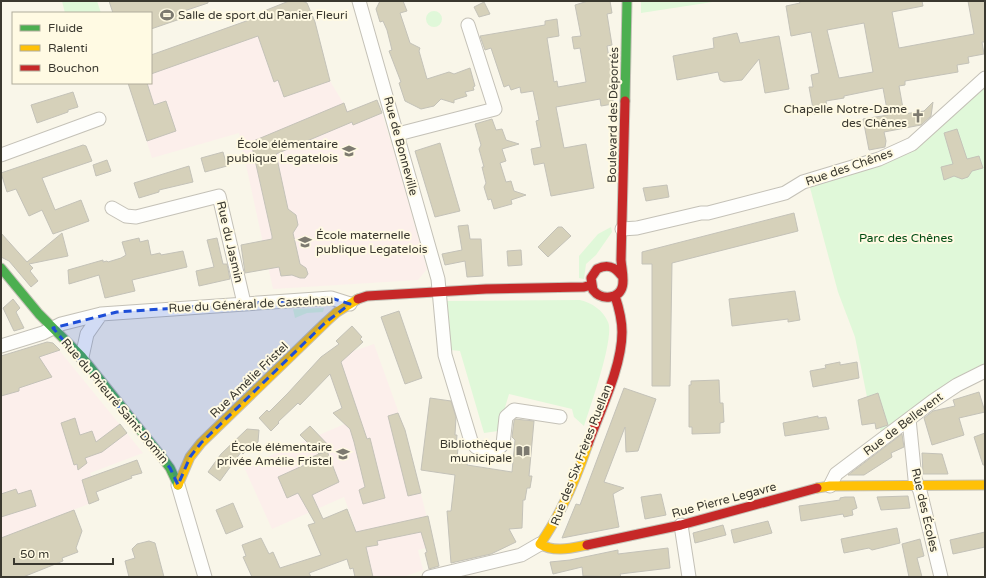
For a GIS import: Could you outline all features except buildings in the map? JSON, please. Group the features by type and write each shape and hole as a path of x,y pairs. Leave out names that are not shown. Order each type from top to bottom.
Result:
{"main road":[{"name":"Boulevard des Déportés","path":"621,275 628,1"},
{"name":"Boulevard des Déportés","path":"612,248 622,229"},
{"path":"599,268 611,266 616,268 621,275 623,282 622,288 615,296 605,298 600,296 596,294 591,285 592,274 599,268 605,258"},
{"name":"Rue du Prieuré Saint-Domin","path":"1,268 39,314 82,357 161,456 170,468 178,485"},
{"name":"Rue du Général de Castelnau","path":"350,304 359,298 367,296 439,291 584,287 591,285"},
{"name":"Rue des Six Frères Ruellan","path":"540,544 552,530 560,514 618,357 621,347 622,317 615,296"},
{"name":"Rue Amélie Fristel","path":"178,485 190,457 201,443 326,322 350,304"},
{"name":"Rue Pierre Legavre","path":"540,544 551,550 568,549 681,525 802,491 830,486 985,485"}],"street":[{"name":"Rue de Bonneville","path":"359,1 438,279 445,355 471,440 476,447 497,450 503,444 506,417 514,410 560,417"},
{"path":"398,134 495,109 468,25"},
{"name":"Rue des Chênes","path":"622,229 637,228 701,213 708,213 785,193 803,182 879,159 912,144 985,78"},
{"path":"1,155 99,119"},
{"name":"Rue du Jasmin","path":"112,208 126,216 136,217 219,196 244,303"},
{"name":"Rue du Général de Castelnau","path":"1,346 61,324 101,314 331,298 350,304"},
{"path":"82,357 87,334 101,314"},
{"name":"Rue de Bellevent","path":"830,486 836,474 909,418 957,385 985,371"},
{"name":"Rue des Écoles","path":"909,418 915,479 918,485 941,577"},
{"name":"Rue du Prieuré Saint-Domin","path":"178,485 205,577"},
{"path":"681,525 689,577"},
{"name":"Rue des Six Frères Ruellan","path":"429,577 521,555 540,544"}],"highlighted area":[{"path":"331,298 350,304 326,322 201,443 190,457 178,485 170,468 53,328 117,312"}],"shaded area":[{"name":"École élémentaire publique Legatelois","path":"261,16 275,81 278,80 284,97 330,81 348,111 377,100 399,169 427,269 418,280 273,289 239,133 152,158 128,84 152,84 152,55"},
{"path":"47,342 54,344 143,453 90,473 99,500 1,538 1,356"},
{"name":"École élémentaire privée Amélie Fristel","path":"374,344 405,430 434,546 418,550 423,570 403,577 364,577 352,529 355,527 344,497 272,529 244,467 347,423 325,361"}],"green space":[{"path":"62,1 97,1 101,12 65,12"},
{"path":"641,1 719,1 641,13"},
{"path":"434,11 440,13 442,19 440,25 434,27 428,25 426,19 428,13"},
{"name":"Parc des Chênes","path":"985,86 985,365 881,435 880,428 875,423 867,397 855,337 838,292 809,184 884,162"},
{"path":"611,227 612,232 596,255 586,264 584,279 579,278 579,256 598,234"},
{"path":"580,300 593,305 603,314 608,322 609,330 608,342 601,372 584,426 574,417 572,409 509,394 498,431 484,433 460,351 451,350 447,301"},
{"path":"324,308 323,312 307,313 295,318 293,309"}],"traffic: fast":[{"path":"625,101 627,1"},
{"path":"1,268 39,314 82,357 161,456 170,468 178,485"}],"traffic: slow":[{"path":"178,485 190,457 201,443 326,322 337,312 358,299"},
{"path":"587,545 557,549 545,547 540,544 568,496 588,444"},
{"path":"817,488 830,486 985,485"}],"traffic: jam":[{"path":"621,275 613,268 607,266 597,269 591,278 593,290 600,296 610,297 620,292 623,282 621,260 625,101"},
{"path":"358,299 367,296 486,289 584,287 591,285"},
{"path":"588,444 610,389 621,346 621,323 615,296"},
{"path":"587,545 681,525 817,488"}],"place":[{"name":"Salle de sport du Panier Fleuri","path":"167,15"},
{"name":"Chapelle Notre-Dame des Chênes","path":"918,116"},
{"name":"École élémentaire publique Legatelois","path":"349,151"},
{"name":"École maternelle publique Legatelois","path":"305,242"},
{"name":"Bibliothèque municipale","path":"523,451"},
{"name":"École élémentaire privée Amélie Fristel","path":"343,454"}]}
